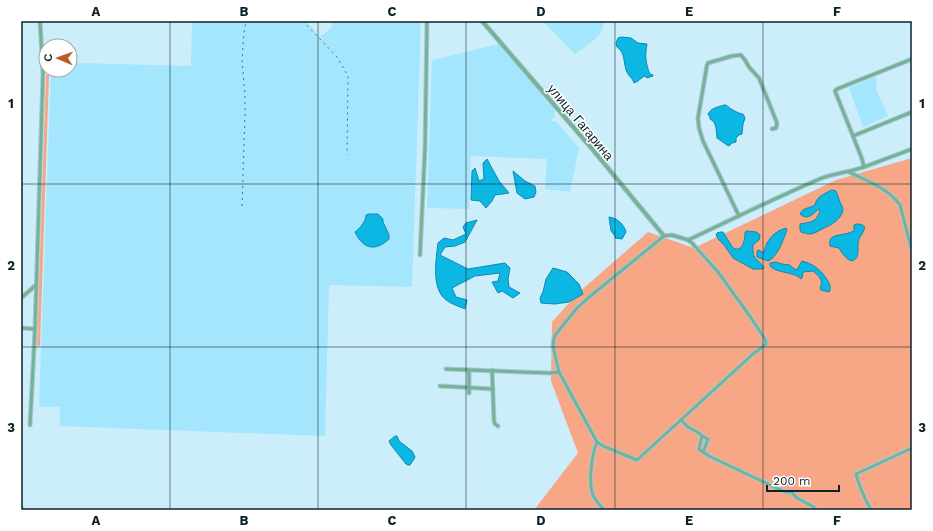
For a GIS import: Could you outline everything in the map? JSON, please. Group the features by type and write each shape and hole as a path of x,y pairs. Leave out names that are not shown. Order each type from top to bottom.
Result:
{"street":[{"path":"30,425 35,330 43,74 40,21"},
{"path":"420,254 425,148 427,21"},
{"name":"улица Гагарина","path":"482,21 593,150 664,236"},
{"path":"739,216 703,141 699,128 698,118 708,63 741,55 759,78 777,124 776,128 772,129"},
{"path":"864,167 835,91 912,59"},
{"path":"853,136 912,112"},
{"path":"688,240 823,178 837,173 849,172 912,149"},
{"path":"849,172 877,186 900,206 912,251"},
{"path":"672,234 688,240 718,272 765,339 766,344 753,354 637,460 597,442 559,372 554,351 554,338 577,308 664,236 672,234"},
{"path":"21,298 36,285"},
{"path":"21,328 35,330"},
{"path":"446,369 550,373 559,372"},
{"path":"469,370 469,393"},
{"path":"492,370 494,421 498,426"},
{"path":"440,386 493,389"},
{"path":"681,420 688,427 699,432 702,436 708,439 703,452"},
{"path":"702,436 699,449 709,456 785,492 791,492 797,498 814,507 814,510"},
{"path":"597,442 591,472 591,485 594,496 604,510"},
{"path":"871,510 856,474 912,448"}],"shaded area":[{"path":"192,21 306,21 320,37 331,28 333,21 421,21 412,287 329,285 325,436 60,426 60,407 39,407 51,78 78,78 78,62 191,66"},
{"path":"543,21 604,21 601,33 575,54"},
{"path":"499,44 555,110 555,118 550,121 556,121 579,148 570,192 545,189 547,159 471,156 469,209 427,208 432,60"},
{"path":"876,76 877,86 875,87 888,116 863,127 849,88"},
{"path":"46,78 49,78 40,346 37,345"},
{"path":"912,158 912,510 534,510 578,453 551,381 552,322 578,293 648,232 694,248 836,180"}],"water":[{"path":"618,38 631,38 638,43 647,44 646,62 650,74 653,76 647,78 644,76 634,83 627,72 622,52 617,47 616,43"},
{"path":"724,105 743,114 745,118 742,134 736,138 736,142 729,146 717,138 715,124 710,119 708,114 713,109"},
{"path":"487,159 499,181 509,193 495,195 486,208 480,201 471,200 472,171 475,168 479,181 484,179 483,163"},
{"path":"513,171 525,181 535,186 536,192 534,197 525,199 517,193"},
{"path":"832,190 836,191 843,208 839,218 829,226 813,234 801,232 800,224 815,220 820,211 819,209 808,217 800,214 801,212 804,209 815,205 819,197"},
{"path":"378,214 383,219 389,235 389,239 379,246 370,247 366,245 358,238 355,232 364,223 366,215"},
{"path":"609,217 617,220 624,226 626,232 622,239 615,238 611,231"},
{"path":"477,220 465,242 455,246 445,247 440,255 468,269 505,263 510,268 508,279 509,287 520,293 513,298 502,291 498,293 492,282 498,281 500,273 475,276 452,288 456,297 467,300 465,309 448,301 440,292 436,279 436,256 438,243 444,238 453,240 466,234 463,227 466,223"},
{"path":"861,224 864,229 858,242 858,255 851,261 845,257 839,248 830,246 830,240 838,235 854,231 854,225"},
{"path":"786,228 787,230 782,243 772,259 768,261 757,257 757,251 759,250 764,252 767,244 774,234"},
{"path":"723,232 733,248 739,249 743,244 745,232 756,232 760,236 759,240 753,245 753,253 755,258 764,267 763,269 753,269 733,258 716,235 717,233"},
{"path":"802,261 813,265 821,272 830,284 829,292 821,290 821,280 813,271 803,272 801,279 795,275 778,271 770,266 770,263 776,262 790,265 797,270"},
{"path":"553,268 567,272 579,284 583,294 569,302 555,304 541,303 540,298 546,279"},
{"path":"397,436 399,441 412,451 415,457 410,465 406,464 391,445 389,441"}],"railway":[{"path":"242,206 245,114 242,61 246,21"},
{"path":"303,21 337,57 348,76 347,155"}]}
